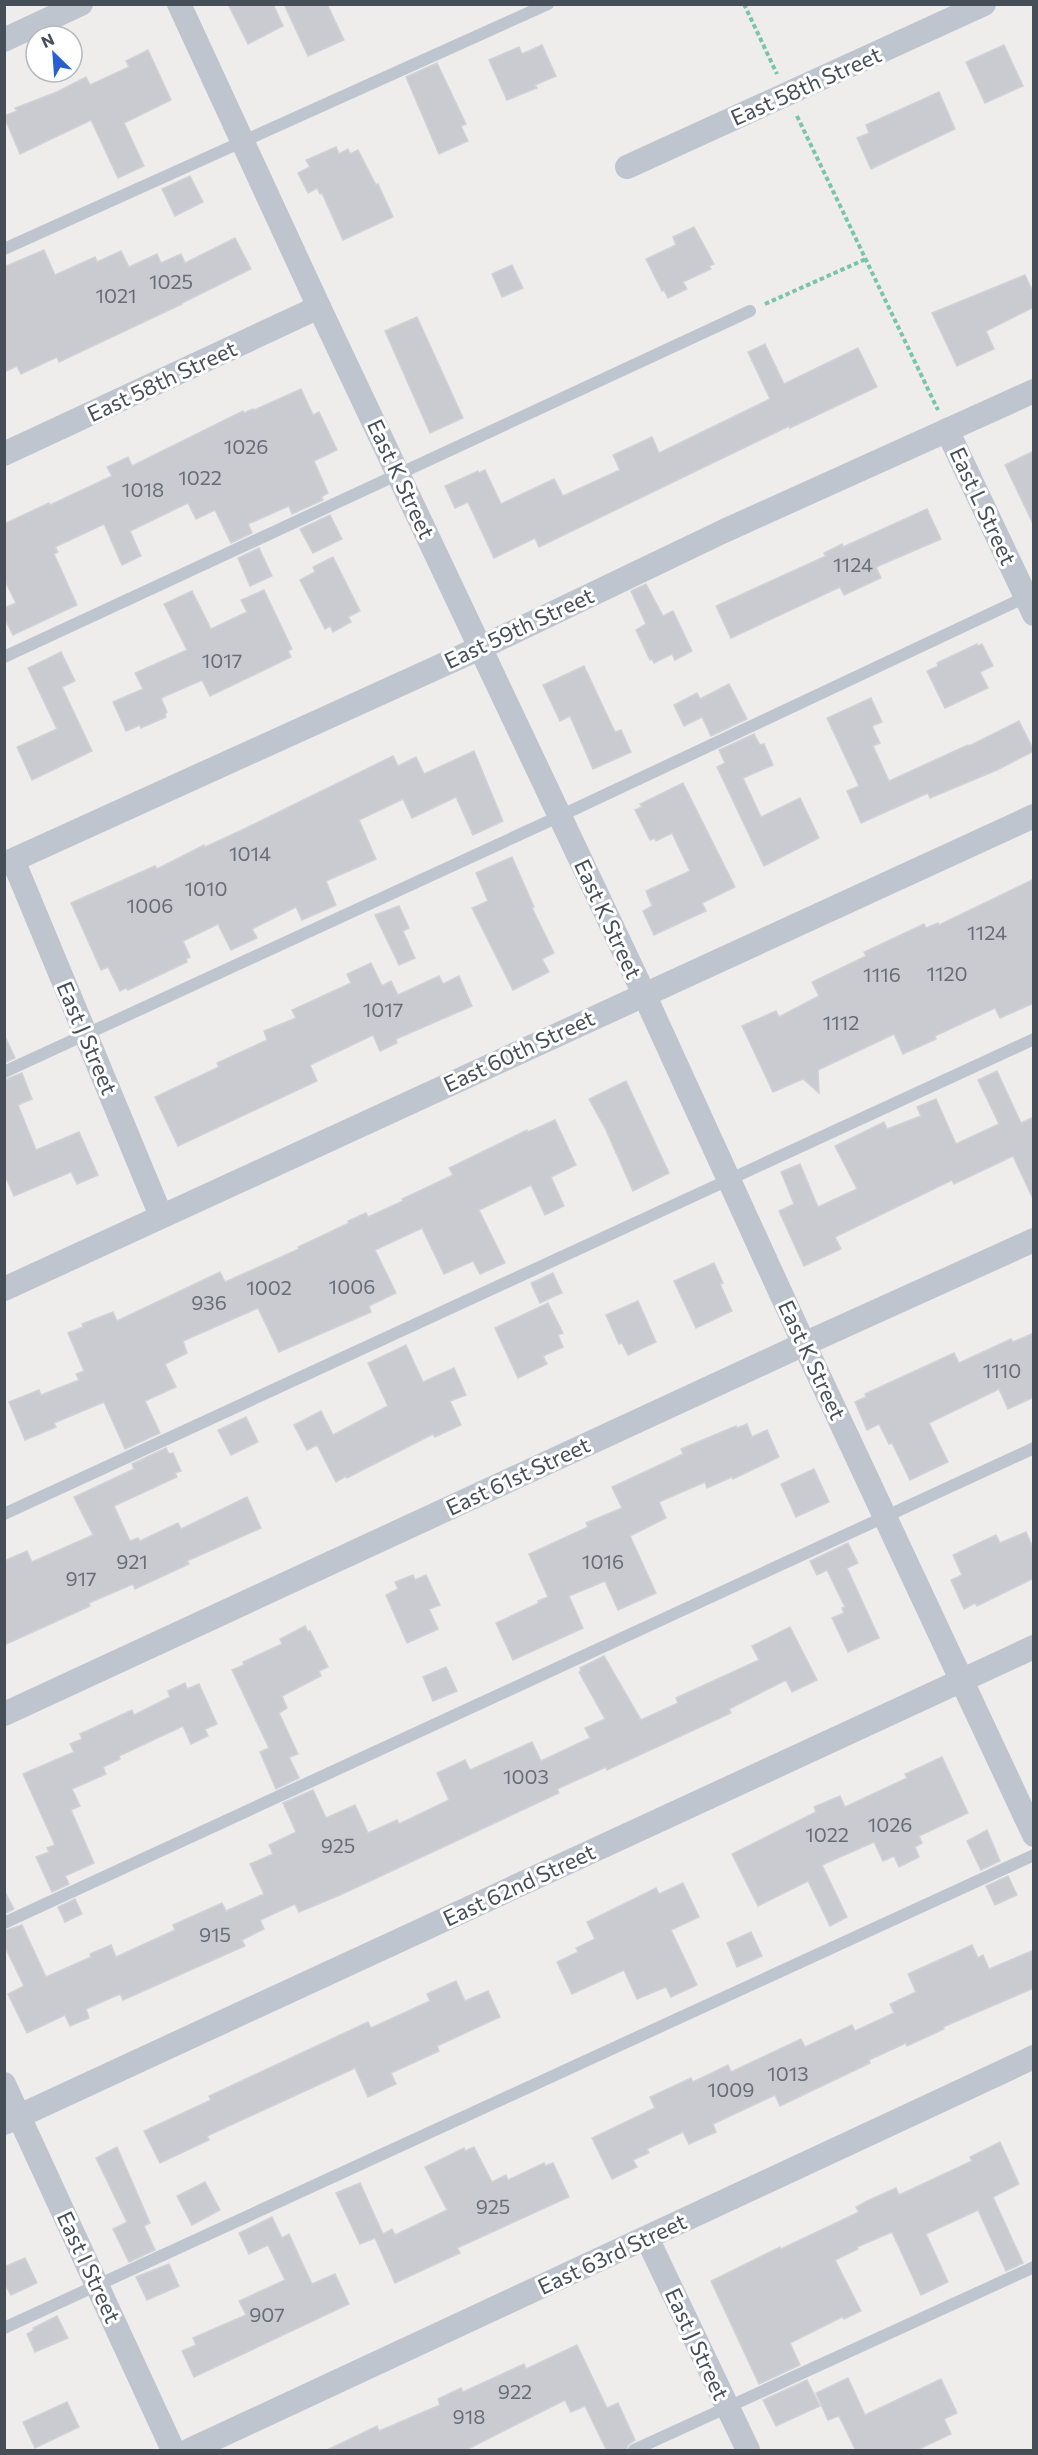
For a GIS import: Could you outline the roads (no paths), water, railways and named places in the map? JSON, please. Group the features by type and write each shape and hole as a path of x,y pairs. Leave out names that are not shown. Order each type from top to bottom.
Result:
{"street":[{"path":"4,40 81,4"},
{"name":"East K Street","path":"179,4 319,308 644,994 804,1344 1034,1835"},
{"name":"East 58th Street","path":"627,167 984,4"},
{"name":"East 58th Street","path":"4,454 319,308"},
{"name":"East 59th Street","path":"9,862 480,648 724,531 1034,391"},
{"name":"East L Street","path":"947,430 1031,602"},
{"name":"East 60th Street","path":"4,1289 1034,816"},
{"name":"East J Street","path":"9,862 86,1034 161,1216"},
{"name":"East 61st Street","path":"4,1714 1034,1240"},
{"name":"East 62nd Street","path":"12,2119 1034,1647"},
{"name":"East 63rd Street","path":"190,2451 1034,2057"},
{"name":"East I Street","path":"4,2084 12,2119 97,2285 173,2451"},
{"name":"East J Street","path":"647,2238 748,2451"}],"lane":[{"path":"4,249 548,4"},
{"path":"4,657 750,310"},
{"path":"4,1072 1031,602"},
{"path":"4,1514 1034,1039"},
{"path":"4,1923 1034,1448"},
{"path":"4,2328 1034,1855"},
{"path":"634,2451 1034,2267"}]}
